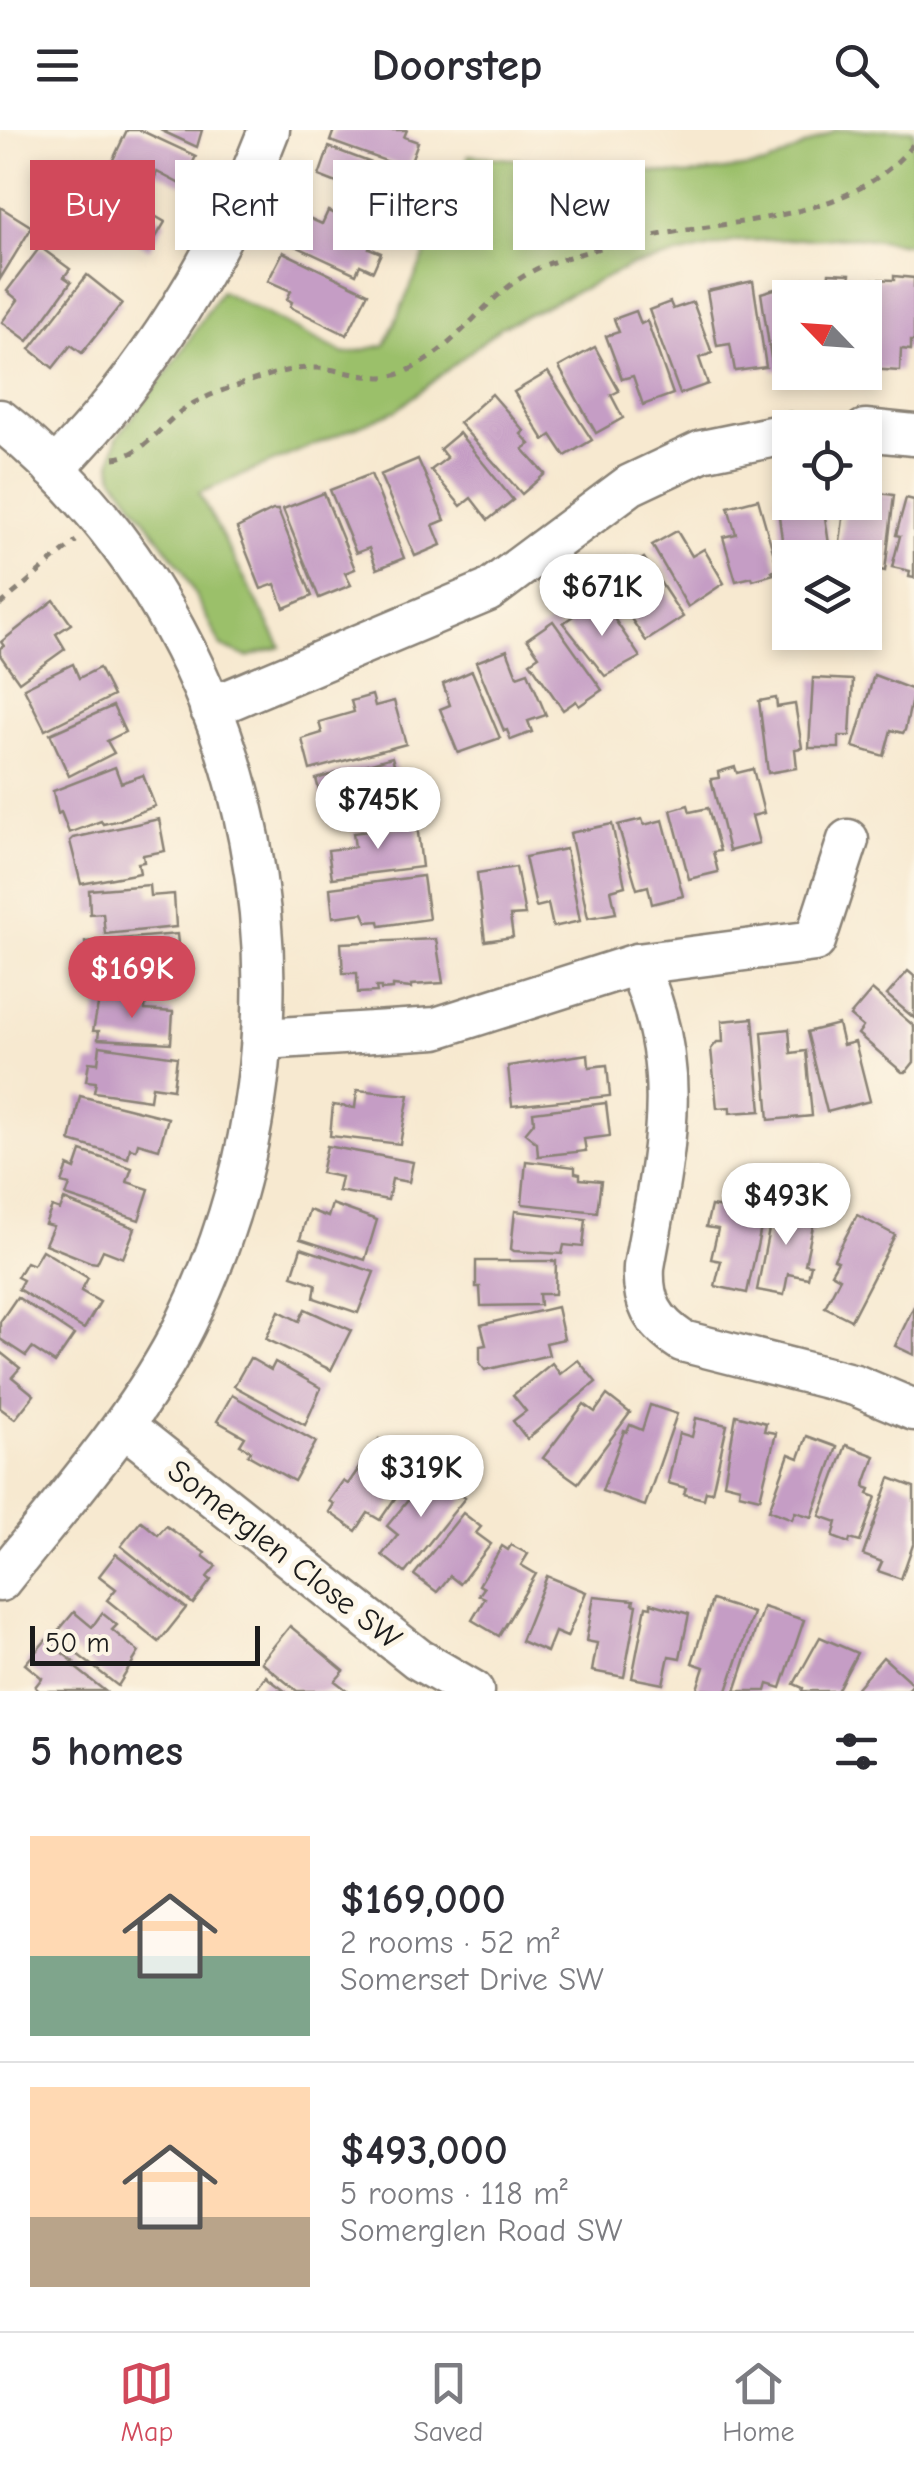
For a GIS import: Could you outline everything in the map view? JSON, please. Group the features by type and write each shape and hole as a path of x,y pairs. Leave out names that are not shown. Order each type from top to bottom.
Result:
{"street":[{"path":"64,479 93,429 168,327 226,232 270,130"},
{"path":"0,420 64,479 101,520 175,634 233,769 254,850 265,960 264,1039 255,1118 224,1231 186,1323 124,1426 0,1581"},
{"path":"882,432 914,435"},
{"path":"210,708 488,592 630,485 702,451 772,437"},
{"path":"264,1039 436,1028 638,964 814,942 848,840"},
{"path":"638,964 652,997 669,1096 668,1129 644,1268 643,1286 652,1316 662,1328 682,1340 855,1385 914,1410"},
{"name":"Somerglen Close SW","path":"124,1426 454,1687"}],"path":[{"path":"64,479 104,458 129,456 183,409 254,380 316,368 388,378 404,372 448,344 509,283 532,270 648,237 836,200 899,162 914,143"},
{"path":"0,604 101,520"}],"green space":[{"path":"836,130 914,130 914,245 856,237 737,241 630,266 501,327 397,410 199,493 281,647 247,657 221,646 182,569 113,476 111,464 117,437 172,366 221,291 345,354 385,345 427,250 493,250 493,160 467,160 469,155 523,160 513,160 513,250 645,250 645,171 686,175 766,165"}],"building":[{"path":"127,130 140,130 196,156 194,160 175,160 175,181 157,172 155,177 155,160 113,160"},
{"path":"160,130 202,130 197,147"},
{"path":"334,130 407,130 404,137 418,142 411,160 383,160 330,141"},
{"path":"329,147 364,160 333,160 333,181 319,176"},
{"path":"0,207 30,226 30,230 0,279"},
{"path":"328,211 333,213 333,250 381,253 373,271 360,265 356,274 304,250 313,250 313,220 322,224"},
{"path":"155,216 165,222 155,239"},
{"path":"38,250 44,250 70,269 64,277 71,282 28,341 2,322 18,300 7,291"},
{"path":"283,252 368,293 347,335 290,307 292,302 287,299 291,291 268,281"},
{"path":"829,273 850,274 850,280 828,280"},
{"path":"87,275 122,303 82,353 71,345 53,368 30,349"},
{"path":"894,276 914,278 914,341 911,350 901,349 900,371 882,370 882,280 873,280 873,279 894,280"},
{"path":"753,281 766,367 735,371 730,344 717,346 707,291"},
{"path":"772,290 772,364 761,293"},
{"path":"670,302 673,309 693,302 712,353 699,358 708,384 680,394 649,310"},
{"path":"636,311 641,324 647,321 673,394 643,405 633,376 622,379 606,336 619,332 614,319"},
{"path":"595,347 619,391 611,395 623,418 596,433 559,367"},
{"path":"548,372 592,440 565,456 551,435 544,440 514,392"},
{"path":"492,394 524,431 521,434 530,444 523,449 545,474 522,494 459,423"},
{"path":"459,433 513,500 488,520 471,498 461,506 431,470 447,458 440,449"},
{"path":"418,459 445,520 433,525 441,545 415,556 380,475"},
{"path":"371,474 404,558 377,569 369,548 356,553 330,490"},
{"path":"324,493 355,569 345,573 351,585 319,598 283,509"},
{"path":"882,493 894,495 885,571 882,540 840,540 843,520 882,520"},
{"path":"906,498 914,500 914,578 909,577 910,571 892,567"},
{"path":"758,499 772,548 772,575 736,581 723,537 736,534 728,507"},
{"path":"278,510 312,596 284,608 275,584 261,589 237,528"},
{"path":"779,520 825,520 828,540 782,540"},
{"path":"677,531 692,556 704,549 724,583 688,607 652,545"},
{"path":"644,558 683,617 646,641 618,599 630,591 618,574"},
{"path":"54,600 71,624 56,634 65,649 19,682 0,655 4,646 1,642"},
{"path":"589,605 594,612 602,606 609,611 640,657 605,676 563,623"},
{"path":"553,621 602,690 579,706 576,701 563,710 530,662 539,656 527,639"},
{"path":"507,650 517,676 528,672 546,715 528,721 532,732 511,740 476,662"},
{"path":"73,664 79,678 99,668 113,696 45,730 24,688"},
{"path":"472,671 500,738 458,753 440,709 450,705 443,684"},
{"path":"874,675 914,690 905,730 891,730 884,756 853,747"},
{"path":"813,678 853,680 850,736 839,736 839,748 809,748"},
{"path":"372,695 375,706 394,701 406,744 310,770 302,739 322,733 319,722 354,712 351,701"},
{"path":"776,698 777,707 795,704 802,748 795,749 797,768 768,773 759,701"},
{"path":"113,706 125,732 107,741 114,753 69,776 50,734"},
{"path":"392,757 399,781 394,783 399,802 343,816 340,807 325,811 316,779"},
{"path":"115,767 121,783 143,775 155,806 69,833 61,812 58,814 53,791"},
{"path":"735,767 737,773 753,769 764,813 752,816 759,843 729,851 711,779 719,778 718,772"},
{"path":"688,805 690,812 708,808 720,851 713,852 718,872 689,879 671,810"},
{"path":"159,819 165,851 143,855 144,862 138,863 140,873 81,884 70,841 73,838"},
{"path":"642,819 644,825 663,820 683,896 652,904 648,886 637,889 618,825"},
{"path":"417,824 422,867 332,878 328,850 355,847 353,833"},
{"path":"612,824 625,886 611,890 616,913 588,918 570,833"},
{"path":"566,849 580,921 553,927 548,904 536,907 525,857"},
{"path":"516,867 525,915 510,916 513,937 485,941 477,873"},
{"path":"423,876 429,919 380,926 379,921 367,922 363,913 333,917 330,888"},
{"path":"149,885 150,896 174,894 176,927 105,934 103,913 90,914 89,890"},
{"path":"177,934 180,965 151,967 152,979 97,984 95,961 86,961 85,942"},
{"path":"436,939 443,983 381,990 376,987 377,992 358,993 357,973 343,973 341,943"},
{"path":"908,971 914,976 914,1018 887,995"},
{"path":"872,990 914,1026 914,1062 906,1072 858,1034 863,1027 850,1016"},
{"path":"100,995 146,998 145,1010 173,1012 171,1043 98,1039 99,1031 93,1031"},
{"path":"753,1018 761,1111 730,1113 730,1107 717,1108 711,1049 717,1042 723,1042 722,1021"},
{"path":"838,1024 843,1045 855,1042 870,1101 827,1112 807,1032"},
{"path":"789,1029 791,1053 806,1051 812,1116 769,1120 762,1032"},
{"path":"100,1046 177,1057 173,1089 152,1086 150,1100 94,1092 96,1082 86,1081 89,1062 98,1063"},
{"path":"588,1054 589,1067 607,1065 610,1096 512,1106 508,1066"},
{"path":"357,1090 409,1095 400,1144 330,1136 333,1105 355,1108"},
{"path":"80,1096 168,1118 159,1149 138,1143 136,1150 130,1148 128,1158 70,1141"},
{"path":"606,1103 610,1136 584,1139 586,1151 538,1156 537,1143 525,1133 534,1122 533,1112"},
{"path":"327,1146 413,1162 409,1182 392,1179 388,1200 338,1191 341,1177 321,1173"},
{"path":"81,1151 132,1168 127,1182 149,1189 139,1220 66,1196 70,1185 62,1183 68,1166 75,1169"},
{"path":"526,1161 575,1167 580,1179 601,1181 597,1212 522,1204"},
{"path":"726,1191 767,1200 747,1293 715,1286 721,1261 711,1259 718,1229 706,1227 711,1206 722,1208"},
{"path":"64,1200 135,1228 123,1258 103,1250 97,1263 90,1262 45,1244 53,1226 45,1224 52,1207 60,1210"},
{"path":"332,1204 377,1220 365,1260 300,1239 309,1210 328,1217"},
{"path":"774,1204 816,1212 805,1264 811,1265 808,1278 788,1274 784,1295 757,1290"},
{"path":"515,1211 586,1219 583,1247 564,1245 562,1254 514,1251 511,1249"},
{"path":"857,1215 895,1235 851,1320 825,1307 840,1278 831,1273 838,1261 834,1259"},
{"path":"301,1248 374,1272 358,1313 314,1298 316,1284 292,1276"},
{"path":"42,1250 88,1278 81,1291 100,1302 84,1329 18,1289 23,1280 17,1277 26,1262 33,1265"},
{"path":"476,1261 556,1261 555,1294 539,1294 540,1305 481,1306"},
{"path":"17,1297 74,1335 55,1363 32,1348 26,1356 0,1339 0,1322"},
{"path":"914,1306 914,1355 895,1346"},
{"path":"557,1307 564,1339 546,1343 549,1355 485,1370 480,1363 480,1346 486,1345 481,1325"},
{"path":"305,1309 351,1330 331,1370 266,1339 279,1311 299,1321"},
{"path":"0,1352 20,1368 12,1377 34,1395 15,1419 0,1408"},
{"path":"250,1358 271,1370 275,1362 321,1388 305,1425 234,1386"},
{"path":"578,1360 596,1382 527,1439 513,1421 526,1411 513,1395 552,1363 560,1374"},
{"path":"232,1395 316,1442 294,1481 248,1455 251,1451 240,1445 245,1437 217,1421"},
{"path":"607,1395 630,1413 578,1483 543,1458 584,1404 595,1412"},
{"path":"650,1405 677,1414 645,1506 602,1491 624,1431 630,1425 642,1430"},
{"path":"736,1415 766,1423 764,1431 776,1433 760,1498 739,1493 740,1487 724,1483"},
{"path":"696,1418 727,1425 712,1492 706,1491 704,1499 684,1494 686,1488 668,1483 679,1433 692,1437"},
{"path":"807,1436 837,1447 812,1517 795,1512 792,1519 769,1510 789,1454 799,1458"},
{"path":"379,1439 418,1465 380,1520 368,1513 356,1531 329,1512 334,1504 329,1501 343,1481 348,1484"},
{"path":"846,1445 875,1456 864,1487 876,1497 860,1542 850,1539 849,1543 833,1537 837,1522 820,1516"},
{"path":"432,1471 465,1498 405,1573 382,1555 398,1535 387,1526"},
{"path":"890,1478 914,1487 914,1542 901,1579 878,1571 882,1562 863,1555"},
{"path":"463,1513 481,1527 476,1533 491,1544 460,1584 450,1576 437,1592 414,1575"},
{"path":"141,1521 158,1535 166,1526 205,1553 203,1556 216,1566 193,1604 121,1546"},
{"path":"511,1545 528,1554 521,1565 536,1574 499,1636 472,1620 485,1598 479,1595 484,1588 479,1585 502,1546 508,1550"},
{"path":"116,1554 186,1608 159,1642 107,1600 116,1589 99,1576"},
{"path":"547,1576 586,1592 567,1637 555,1632 547,1652 521,1641"},
{"path":"594,1596 634,1600 637,1605 624,1677 592,1671 597,1643 586,1641"},
{"path":"712,1600 753,1613 727,1691 697,1689 704,1667 692,1663"},
{"path":"651,1603 689,1614 680,1658 669,1656 663,1684 632,1678 646,1606 651,1607"},
{"path":"763,1607 804,1620 781,1688 768,1684 766,1691 735,1691"},
{"path":"74,1612 92,1627 102,1613 117,1625 112,1630 139,1652 118,1686 54,1636"},
{"path":"290,1626 344,1671 335,1681 348,1691 297,1691 261,1662"},
{"path":"820,1637 857,1653 837,1691 802,1691 794,1684"},
{"path":"46,1640 105,1691 39,1691 35,1687 42,1678 25,1664"},
{"path":"883,1657 913,1684 907,1691 854,1691"},
{"path":"266,1676 269,1679 285,1691 255,1691"}]}
